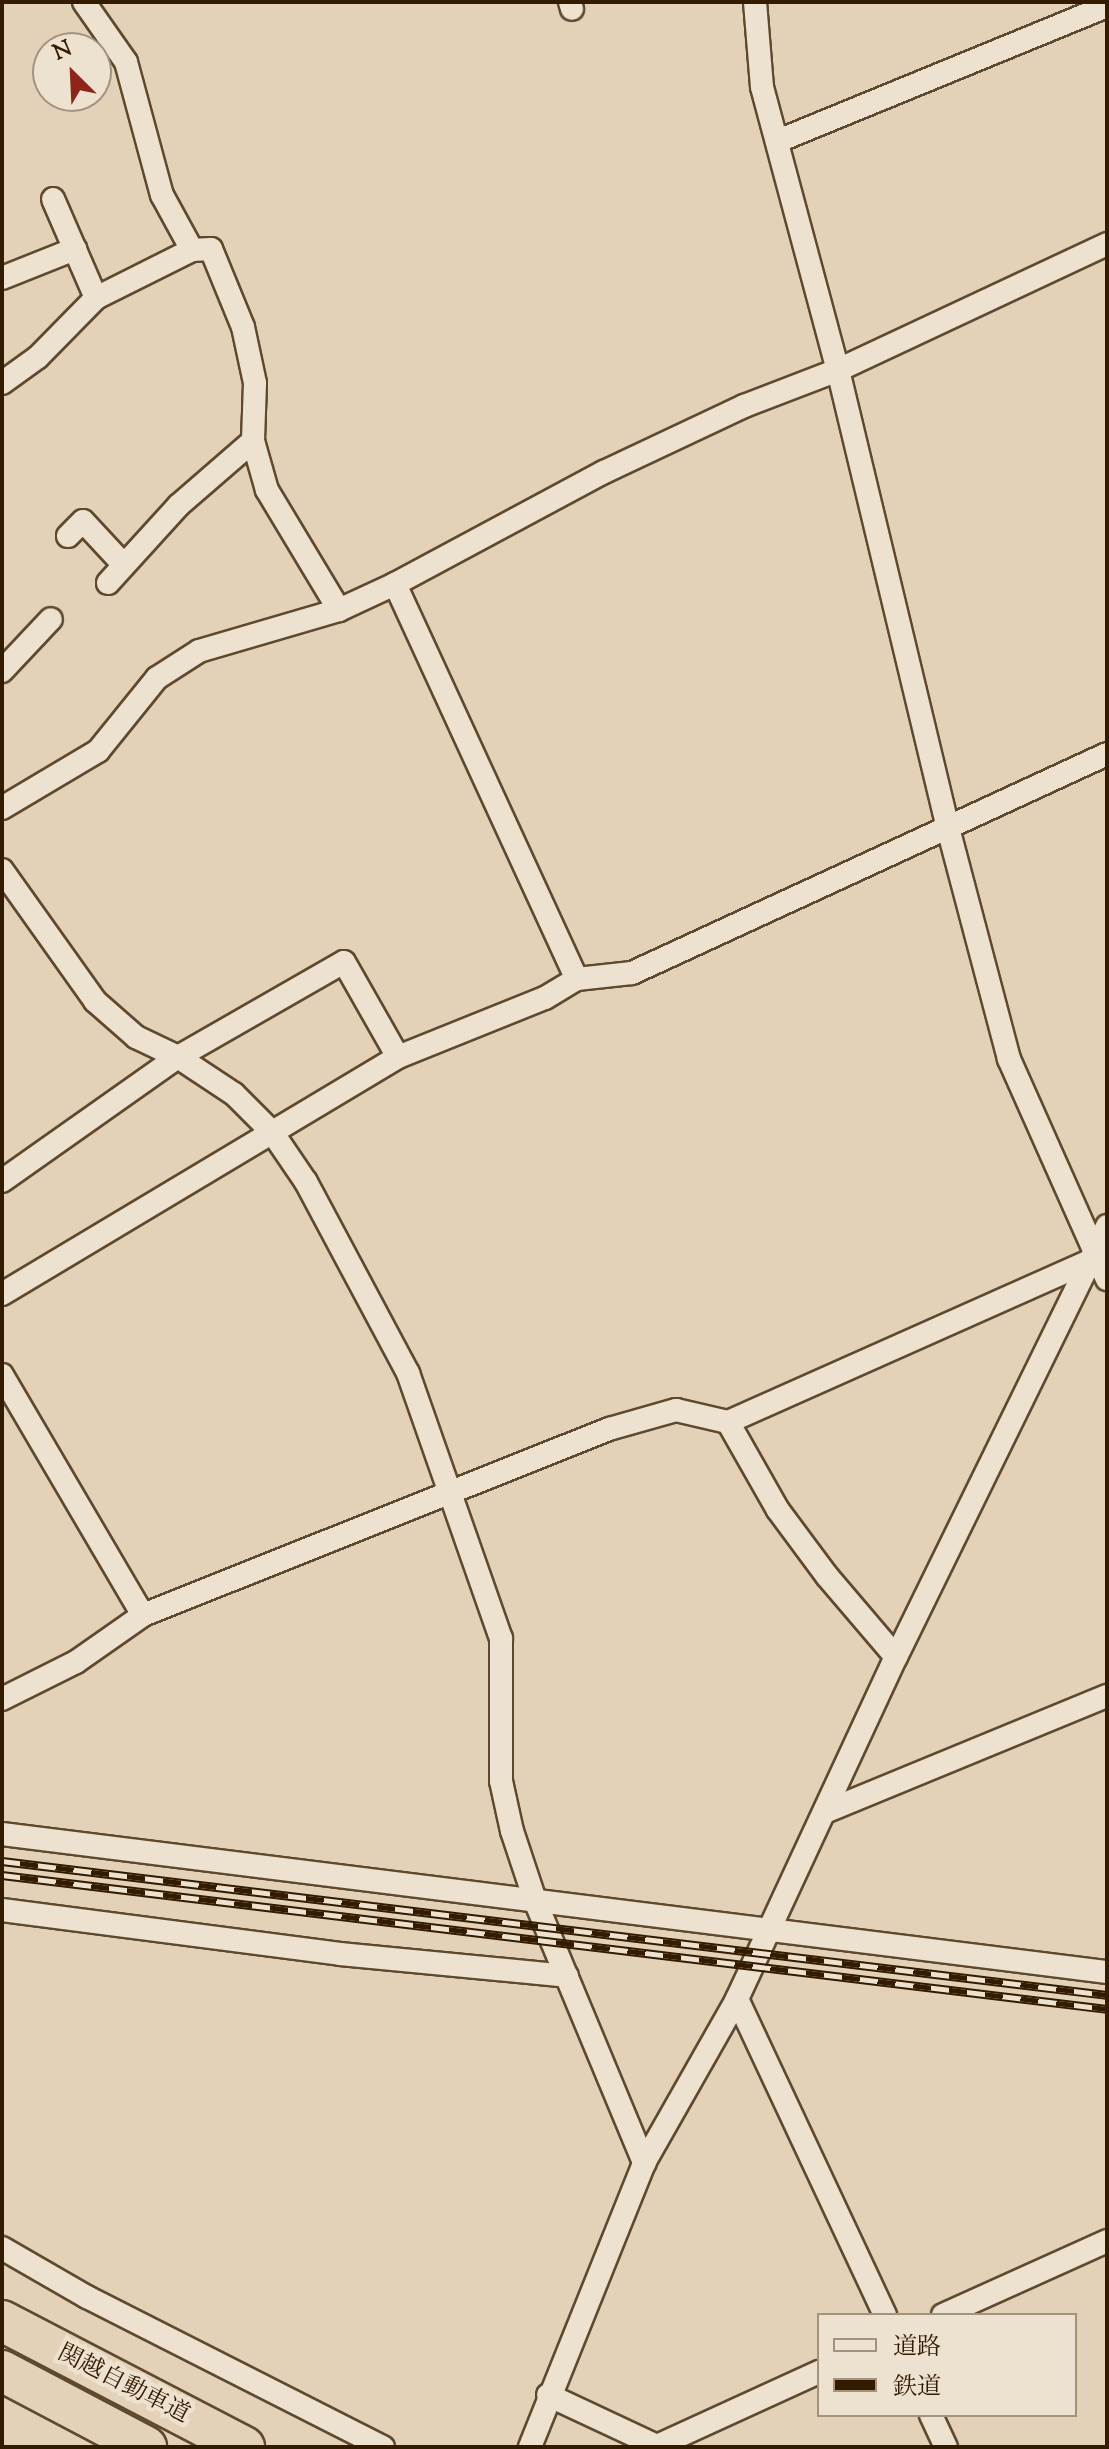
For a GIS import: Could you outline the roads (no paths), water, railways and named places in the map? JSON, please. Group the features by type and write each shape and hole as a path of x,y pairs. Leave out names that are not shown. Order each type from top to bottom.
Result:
{"highway":[{"name":"関越自動車道","path":"2,2321 244,2447"},
{"name":"関越自動車道","path":"2,2371 146,2447"}],"street":[{"path":"84,2 126,62 162,195 192,250"},
{"path":"755,2 762,87 838,370 948,828 1009,1059 1092,1257 1107,1279"},
{"path":"778,141 1107,6"},
{"path":"53,199 96,298"},
{"path":"2,808 98,751 157,678 199,651 339,610 395,584 604,472 744,406 838,370 1107,244"},
{"path":"2,278 75,249"},
{"path":"2,383 38,357 96,298 192,250 211,249 243,327 255,383 253,441 267,490 339,610"},
{"path":"108,583 179,505 253,441"},
{"path":"68,536 83,521 124,565"},
{"path":"395,584 577,979"},
{"path":"2,671 51,619"},
{"path":"2,1294 398,1057 545,998 577,979 632,973 1107,754"},
{"path":"2,870 95,1001 136,1037 178,1057 234,1094 272,1132 306,1182 408,1373 501,1638 501,1781 512,1831 536,1903 644,2163"},
{"path":"2,1181 178,1057 344,962 398,1057"},
{"path":"530,2447 548,2395 644,2163 737,1999 766,1930 825,1812 896,1657 1107,1226"},
{"path":"2,1699 76,1662 143,1615 661,1412 689,1410 728,1422 1092,1257"},
{"path":"2,1375 143,1615"},
{"path":"728,1422 778,1510 827,1576 896,1657"},
{"path":"825,1812 1107,1696"},
{"path":"2,1834 1107,1972"},
{"path":"2,1910 340,1954 567,1976"},
{"path":"737,1999 884,2313"},
{"path":"947,2313 1107,2241"},
{"path":"2,2248 100,2304 383,2447"},
{"path":"548,2395 657,2446 817,2373"},
{"path":"932,2417 946,2447"}],"railway":[{"path":"2,1861 1107,1995"},
{"path":"2,1875 1107,2009"}]}
